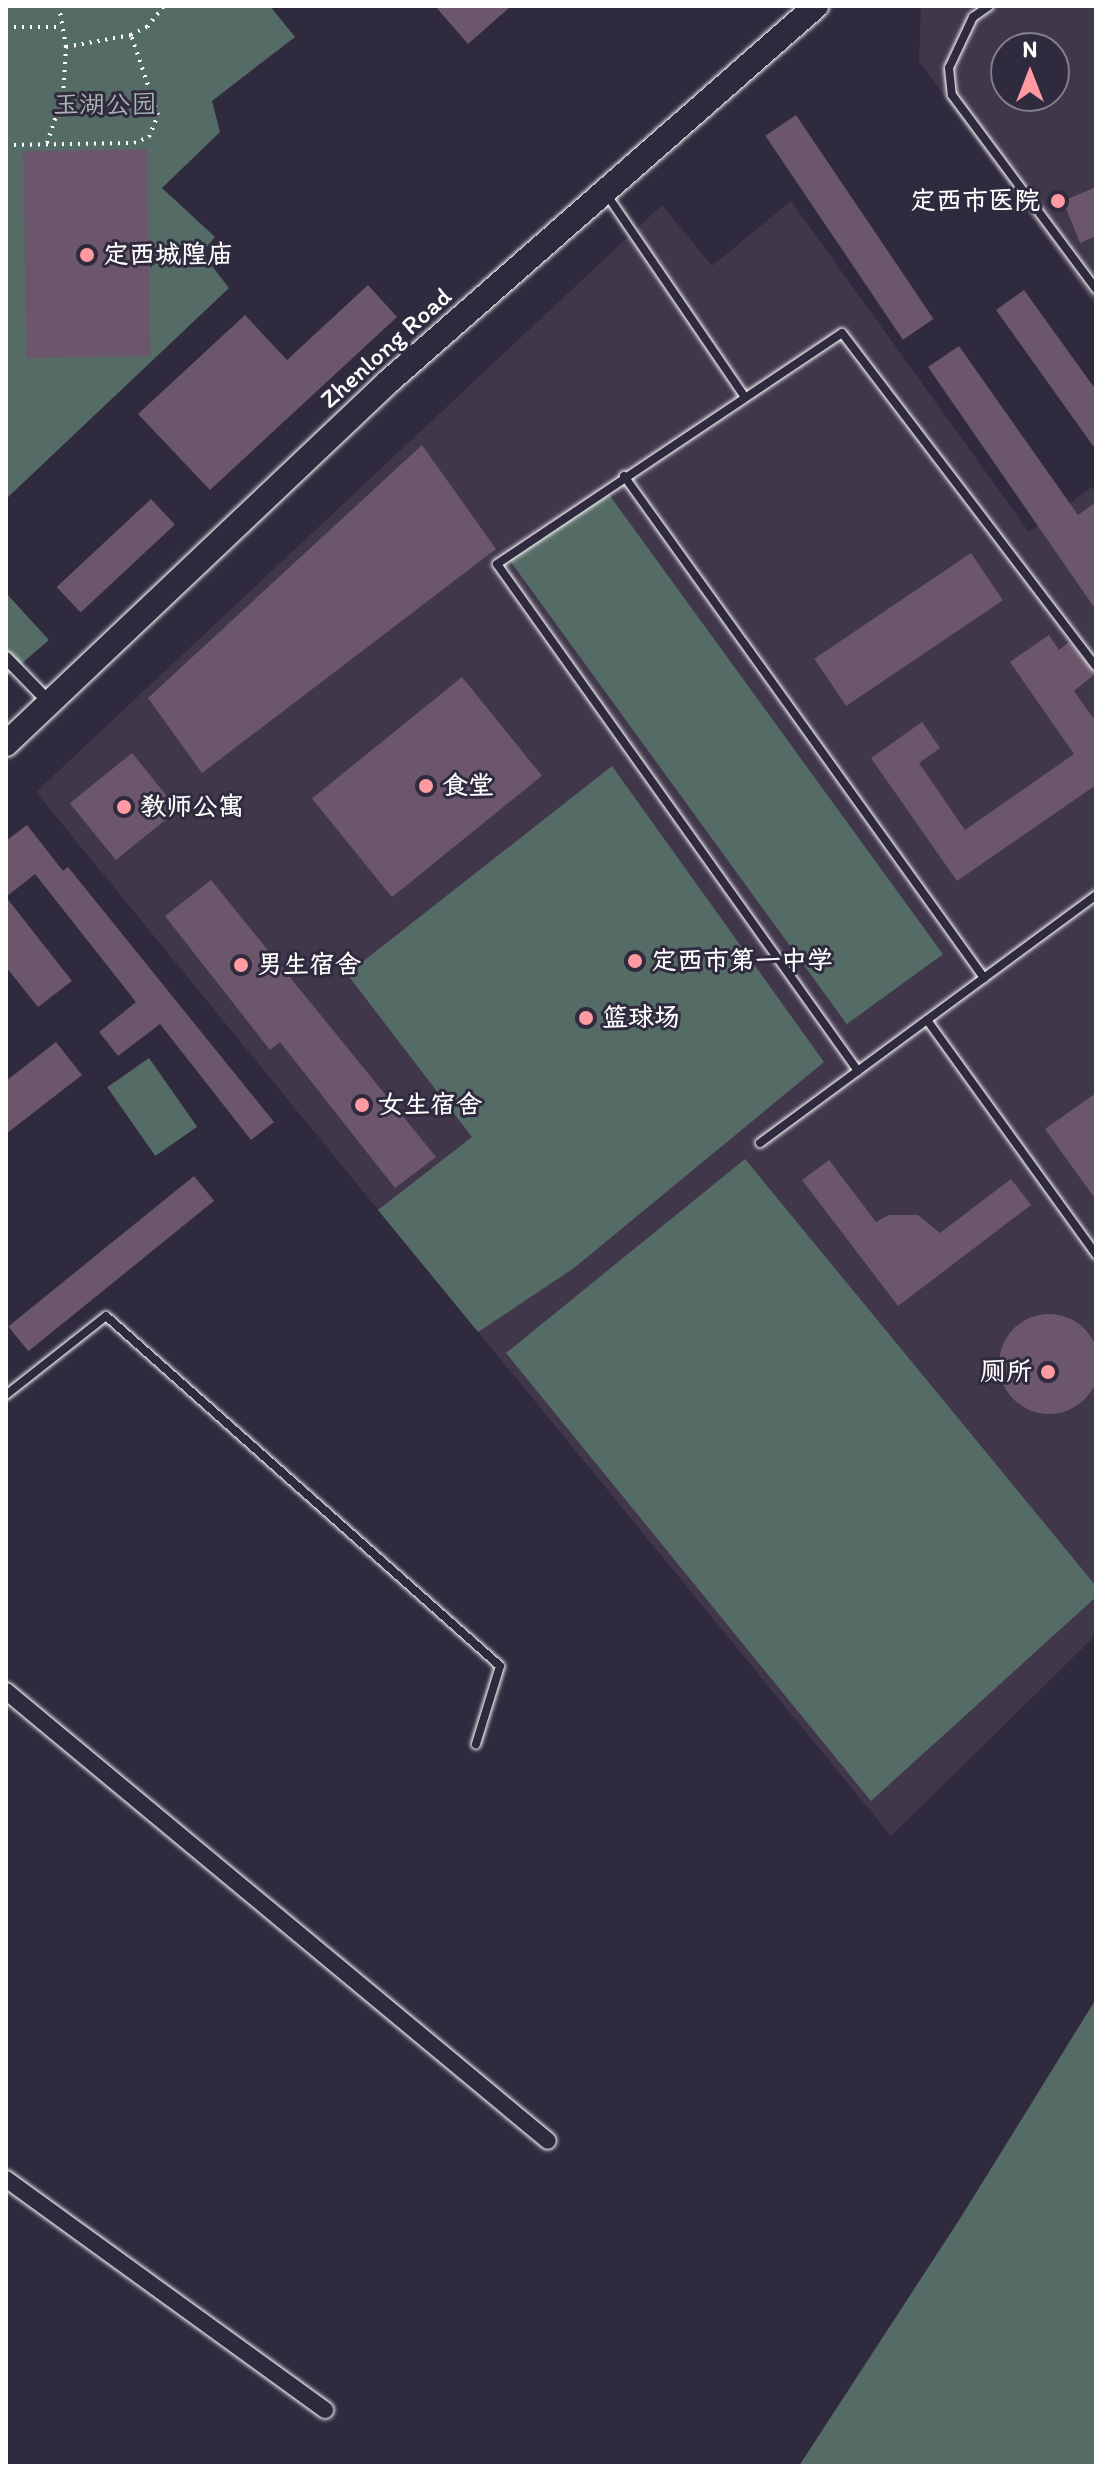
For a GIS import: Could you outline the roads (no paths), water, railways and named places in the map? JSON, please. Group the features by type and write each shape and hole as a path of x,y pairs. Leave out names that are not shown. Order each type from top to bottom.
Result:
{"main road":[{"name":"Zhenlong Road","path":"6,744 388,382 816,6"}],"street":[{"path":"6,658 49,702"},
{"path":"6,1691 548,2141"},
{"path":"6,2179 325,2410"}],"lane":[{"path":"989,6 973,17 949,68 952,95 1096,289"},
{"path":"604,191 744,396"},
{"path":"858,1071 497,564 624,476 842,333 1096,666"},
{"path":"624,476 984,978"},
{"path":"760,1143 1096,895"},
{"path":"927,1020 1096,1254"},
{"path":"6,1395 106,1316 500,1666 476,1744"}],"place":[{"name":"定西市医院","path":"1058,201"},
{"name":"定西城隍庙","path":"87,255"},
{"name":"食堂","path":"426,786"},
{"name":"教师公寓","path":"124,807"},
{"name":"定西市第一中学","path":"635,961"},
{"name":"男生宿舍","path":"241,965"},
{"name":"篮球场","path":"586,1018"},
{"name":"女生宿舍","path":"362,1105"},
{"name":"厕所","path":"1048,1372"}],"park label":[{"name":"玉湖公园","path":"105,105"}]}
